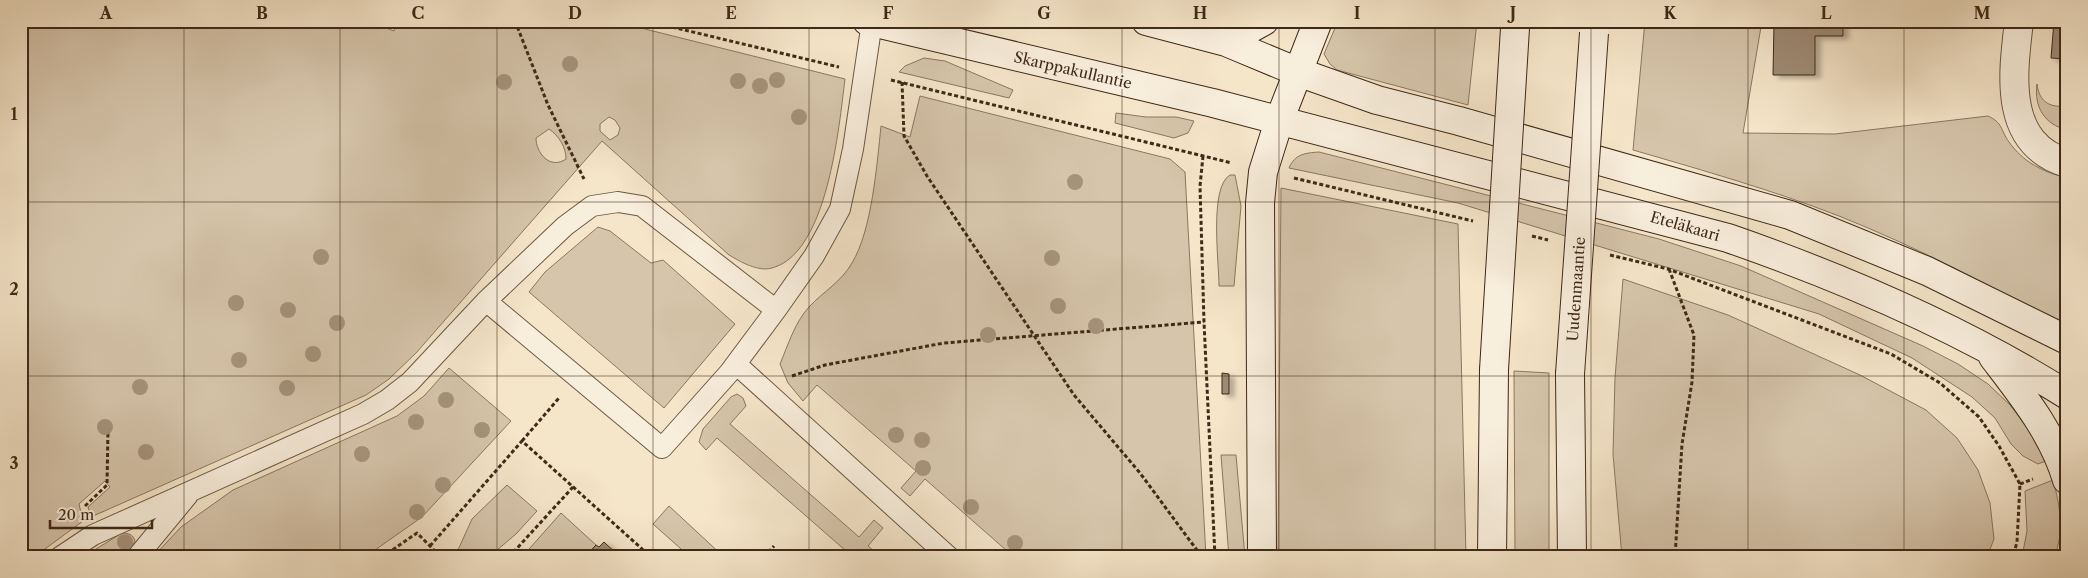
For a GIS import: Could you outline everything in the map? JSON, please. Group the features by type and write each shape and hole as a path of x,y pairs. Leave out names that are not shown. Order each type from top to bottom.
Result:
{"main road":[{"path":"1146,21 1226,42 1298,72 1377,100 1468,124 1790,216 1927,271 2067,340"},
{"path":"1226,42 1264,21"},
{"path":"1262,557 1260,203 1263,172 1279,121 1318,21"},
{"path":"2019,21 2015,56 2014,98 2017,113 2024,128 2038,146 2058,160 2067,162"},
{"name":"Skarppakullantie","path":"870,22 1185,96 1279,121"},
{"path":"1492,557 1494,370 1515,25"},
{"name":"Uudenmaantie","path":"1572,557 1570,374 1595,27"},
{"name":"Eteläkaari","path":"1279,121 1454,164 1728,238 1800,263 1875,294 1985,348 2067,395"},
{"path":"1985,348 2026,399 2048,436 2067,480"}],"lane":[{"path":"486,302 576,379 662,448 736,364 814,256 840,209 853,149 865,73 870,22"},
{"path":"60,557 93,534 363,414 387,400 410,382 486,302 565,226 592,206 618,202 642,206 776,310"},
{"path":"736,364 950,557"},
{"path":"137,557 191,492"}],"path":[{"path":"515,21 548,105 582,174 592,206"},
{"path":"647,21 1203,156 1200,186 1204,322 1215,557"},
{"path":"902,82 904,136 926,176 1074,395 1140,473 1202,557"},
{"path":"1296,178 1477,222"},
{"path":"1525,234 1554,241"},
{"path":"1602,253 1668,269 1891,354 1940,383 1979,417 1999,446 2020,484 2017,542 2013,557"},
{"path":"1668,269 1686,311 1694,336 1692,382 1682,444 1675,557"},
{"path":"762,388 834,363 944,342 1204,322"},
{"path":"430,546 576,379"},
{"path":"86,513 84,507 107,485 108,430"},
{"path":"522,441 651,557"},
{"path":"509,557 573,487"},
{"path":"382,557 416,533 441,557"},
{"path":"764,557 774,546"}],"shaded area":[{"path":"21,21 368,21 394,31 396,21 613,21 845,79 834,156 827,186 818,214 806,239 791,258 772,268 761,269 750,266 729,255 602,141 416,353 389,379 366,395 91,517 88,507 110,487 105,481 79,504 83,521 34,557 21,557","holes":["609,117 615,120 620,128 618,135 610,140 600,131 600,124","549,129 559,138 565,150 566,159 560,162 549,161 538,149 536,138"]},
{"path":"1338,21 1477,21 1468,105 1337,70 1330,64 1324,54"},
{"path":"1645,21 1762,21 1743,133 1835,134 1988,116 1993,119 1999,124 2015,149 2027,161 2050,173 2067,178 2067,329 1955,268 1839,216 1763,189 1633,150"},
{"path":"924,58 945,61 1013,90 1009,98 899,72 905,66"},
{"path":"2037,84 2040,95 2046,102 2055,106 2067,106 2067,130 2052,124 2042,113 2037,100"},
{"path":"920,96 1170,159 1185,172 1206,557 1014,557 925,479 910,496 901,488 916,471 817,385 803,401 788,383 780,364 796,327 809,307 848,270 859,249 873,196 881,126 910,137"},
{"path":"1116,113 1146,117 1176,117 1194,121 1188,133 1174,138 1115,123"},
{"path":"1319,152 1659,239 1741,266 1923,346 1958,364 1988,384 2010,405 2031,432 2046,461 2038,464 2023,456 2011,444 1995,418 1972,397 1912,358 1819,314 1458,203 1289,168 1297,157"},
{"path":"1230,175 1235,175 1241,206 1234,286 1219,286 1217,209 1223,182"},
{"path":"1281,188 1458,224 1466,557 1278,557"},
{"path":"598,227 610,231 651,263 663,260 735,324 664,408 529,292 545,272"},
{"path":"1623,279 1728,315 1860,375 1926,410 1957,438 1978,470 1990,503 1994,539 1987,557 1622,557 1613,454 1615,378"},
{"path":"449,368 511,421 422,517 365,557 153,557 181,527 233,490 397,416 424,396"},
{"path":"1514,371 1549,373 1549,557 1515,557"},
{"path":"737,394 743,398 746,406 730,424 859,537 874,520 883,528 868,546 881,557 841,557 846,551 717,438 706,450 699,442 703,429 731,397"},
{"path":"1221,455 1236,455 1245,557 1229,557"},
{"path":"2053,480 2058,499 2060,519 2059,538 2054,557 2022,557 2027,531 2025,491"},
{"path":"507,485 537,511 516,534 489,557 466,557 458,550 472,519"},
{"path":"669,506 724,557 690,557 653,524"},
{"path":"561,513 596,545 585,557 522,557"},
{"path":"122,533 130,534 135,541 124,557 83,557"}],"building":[{"path":"1788,21 1843,21 1843,36 1815,36 1815,75 1773,75 1774,23 1788,24"},
{"path":"2054,21 2067,21 2067,59 2051,58"},
{"path":"1222,373 1229,374 1229,394 1222,394"},
{"path":"604,542 620,557 585,557 596,545 599,547"}]}
